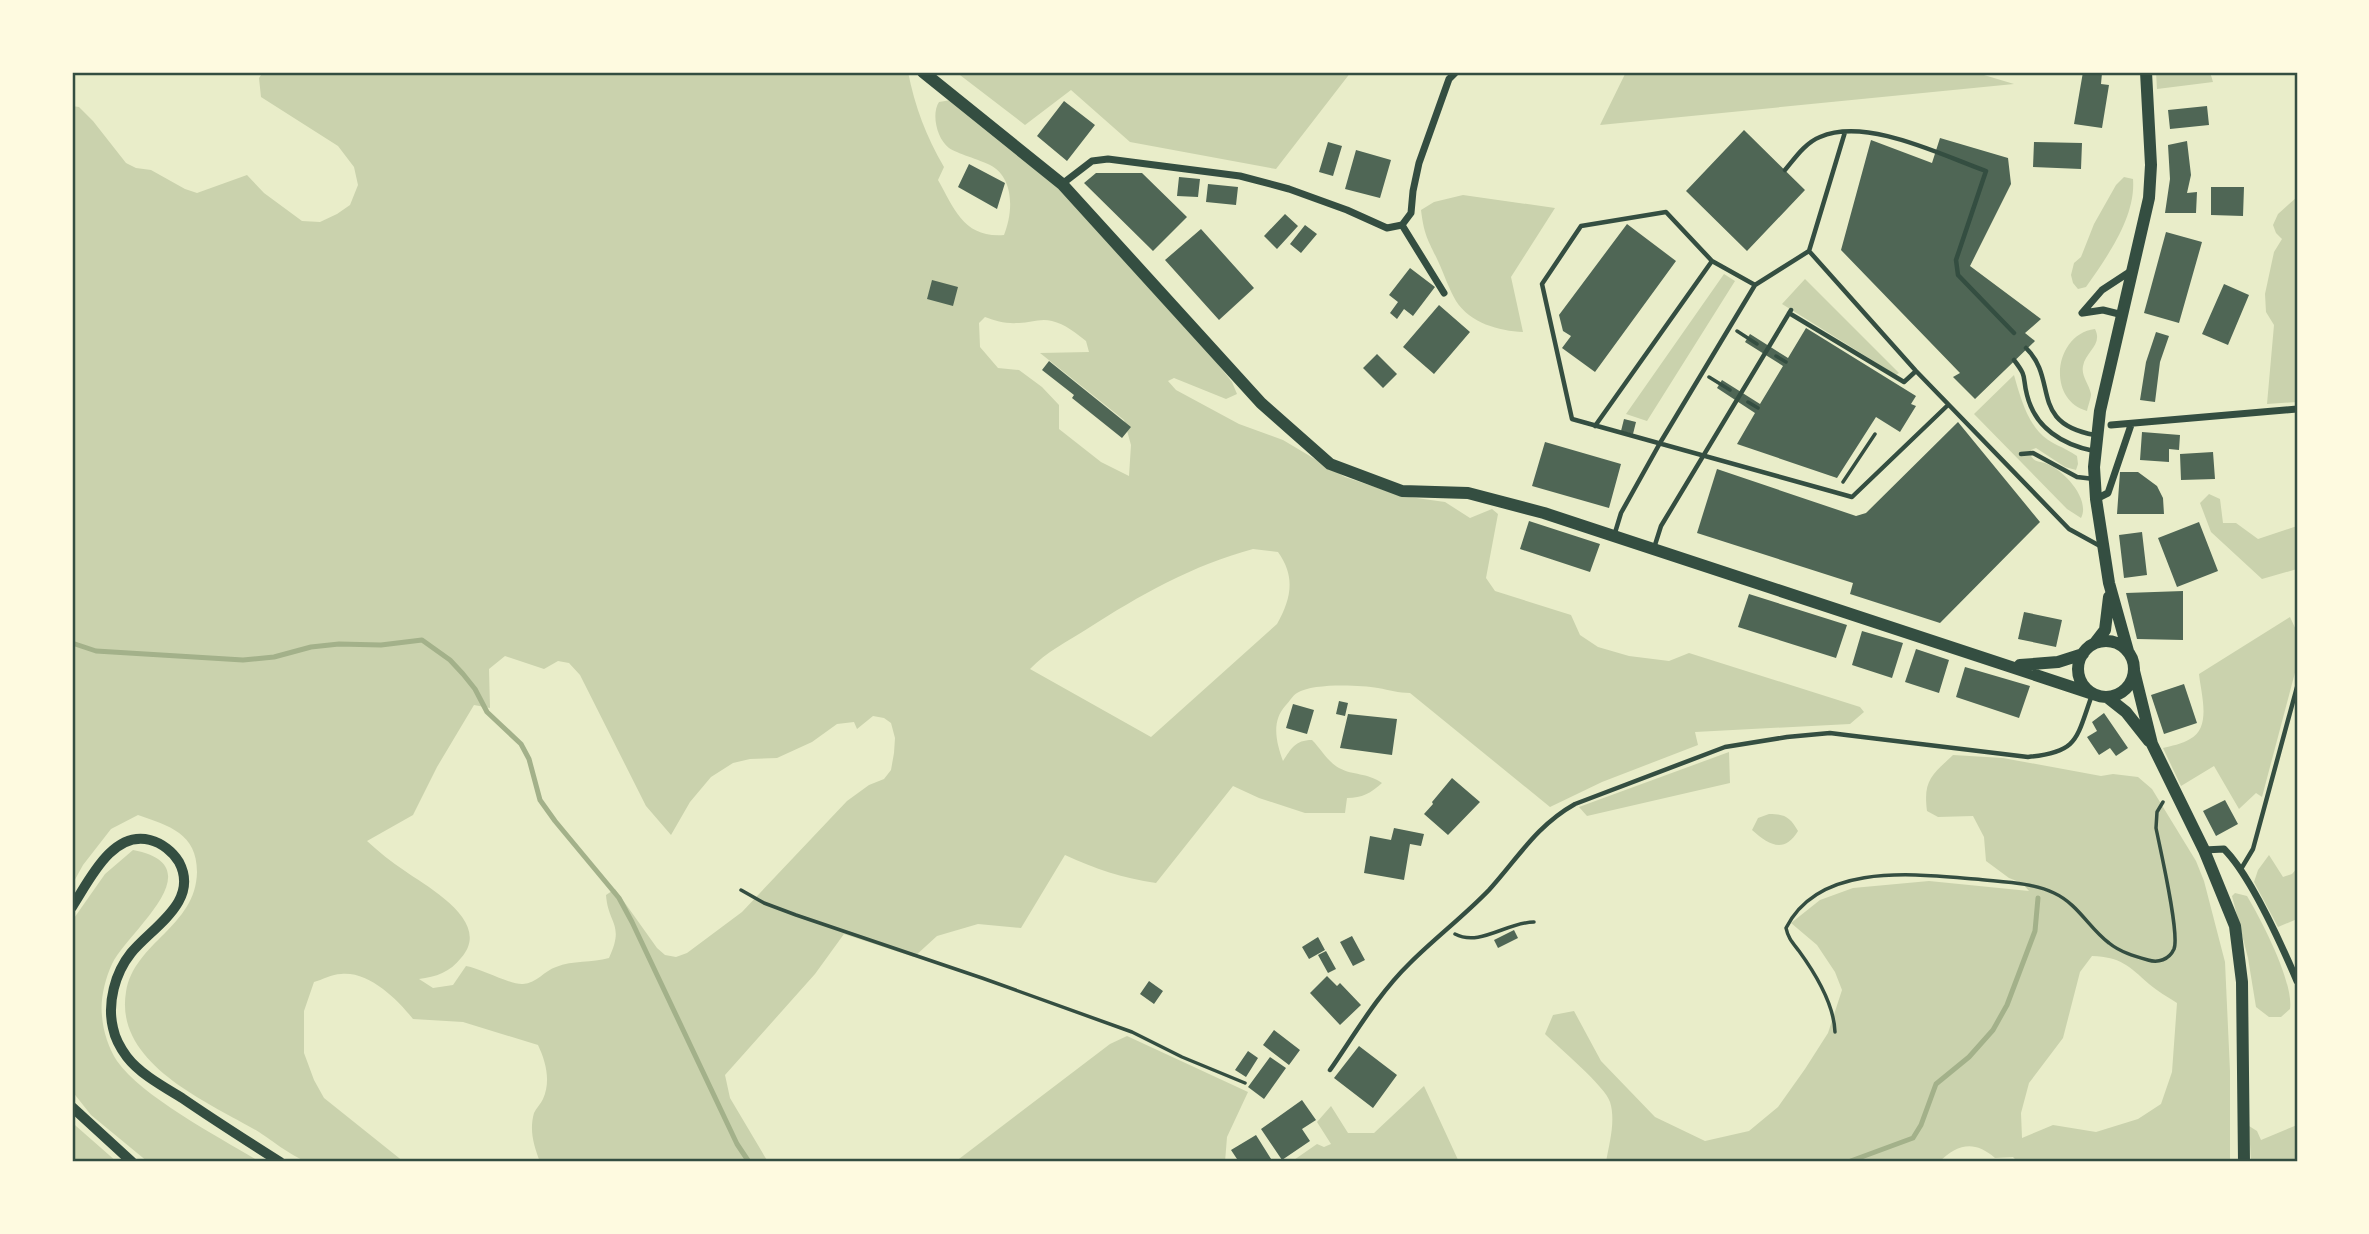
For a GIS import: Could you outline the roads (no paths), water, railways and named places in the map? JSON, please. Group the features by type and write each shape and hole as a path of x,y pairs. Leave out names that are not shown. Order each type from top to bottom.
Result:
{"main road":[{"path":"923,72 1062,184 1261,403 1330,464 1402,491 1468,493 1544,513 2107,697 2126,712 2152,744"},
{"path":"2146,72 2151,187 2096,435 2094,479 2109,583 2134,664 2152,744 2204,850 2235,926 2240,956 2244,1029 2244,1162"},
{"path":"2093,694 2079,676 2079,661 2104,634 2108,618 2109,583"},
{"path":"2095,643 2113,642 2128,651"},
{"path":"2013,666 2058,662 2083,654"},
{"path":"2107,697 2124,691 2131,682 2134,671"}],"street":[{"path":"1062,184 1093,161 1108,159 1240,176 1289,189 1387,228 1402,225 1411,213 1419,163 1449,79 1456,72"},
{"path":"1402,225 1444,293"},
{"path":"2123,315 2095,310 2082,313 2102,290 2134,269"},
{"path":"2111,425 2297,409"},
{"path":"2096,499 2108,493 2131,425"},
{"path":"72,907 100,865 125,841 141,837 157,842 174,855 181,867 184,890 173,911 130,953 119,972 113,990 113,1028 128,1059 156,1082 280,1162"},
{"path":"2204,850 2224,849 2240,871 2259,903 2297,981"},
{"path":"72,1107 132,1162"}],"lane":[{"path":"1786,170 1796,155 1817,138 1859,131 1891,138 1986,171 1955,260 1958,275 2014,333"},
{"path":"1613,536 1621,513 1660,443 1755,285 1809,251 1845,132"},
{"path":"1755,285 1712,261 1666,212 1581,226 1542,284 1572,419 1852,497 1948,405"},
{"path":"1809,251 1916,371 2069,529 2104,547"},
{"path":"1595,426 1712,261"},
{"path":"1654,549 1661,526 1790,311 1904,382 1916,371"},
{"path":"2026,348 2039,364 2043,388 2054,413 2072,429 2096,435"},
{"path":"2014,360 2024,373 2029,402 2050,433 2071,446 2095,451"},
{"path":"2021,454 2033,453 2077,477 2094,479"},
{"path":"2240,871 2253,849 2297,687"},
{"path":"1330,1070 1381,996 1409,964 1489,890 1541,827 1575,804 1701,755 1748,743 1830,733 2028,757 2044,755 2070,746 2076,739 2093,694"}],"waterway":[{"path":"72,643 96,651 243,660 274,657 311,647 339,644 381,645 422,640 450,660 475,689 487,712 521,744 529,759 540,800 619,898 737,1144 749,1162"},
{"path":"1848,1162 1913,1138 1921,1125 1936,1084 1969,1057 1993,1030 2007,1005 2035,931 2038,898"}]}
